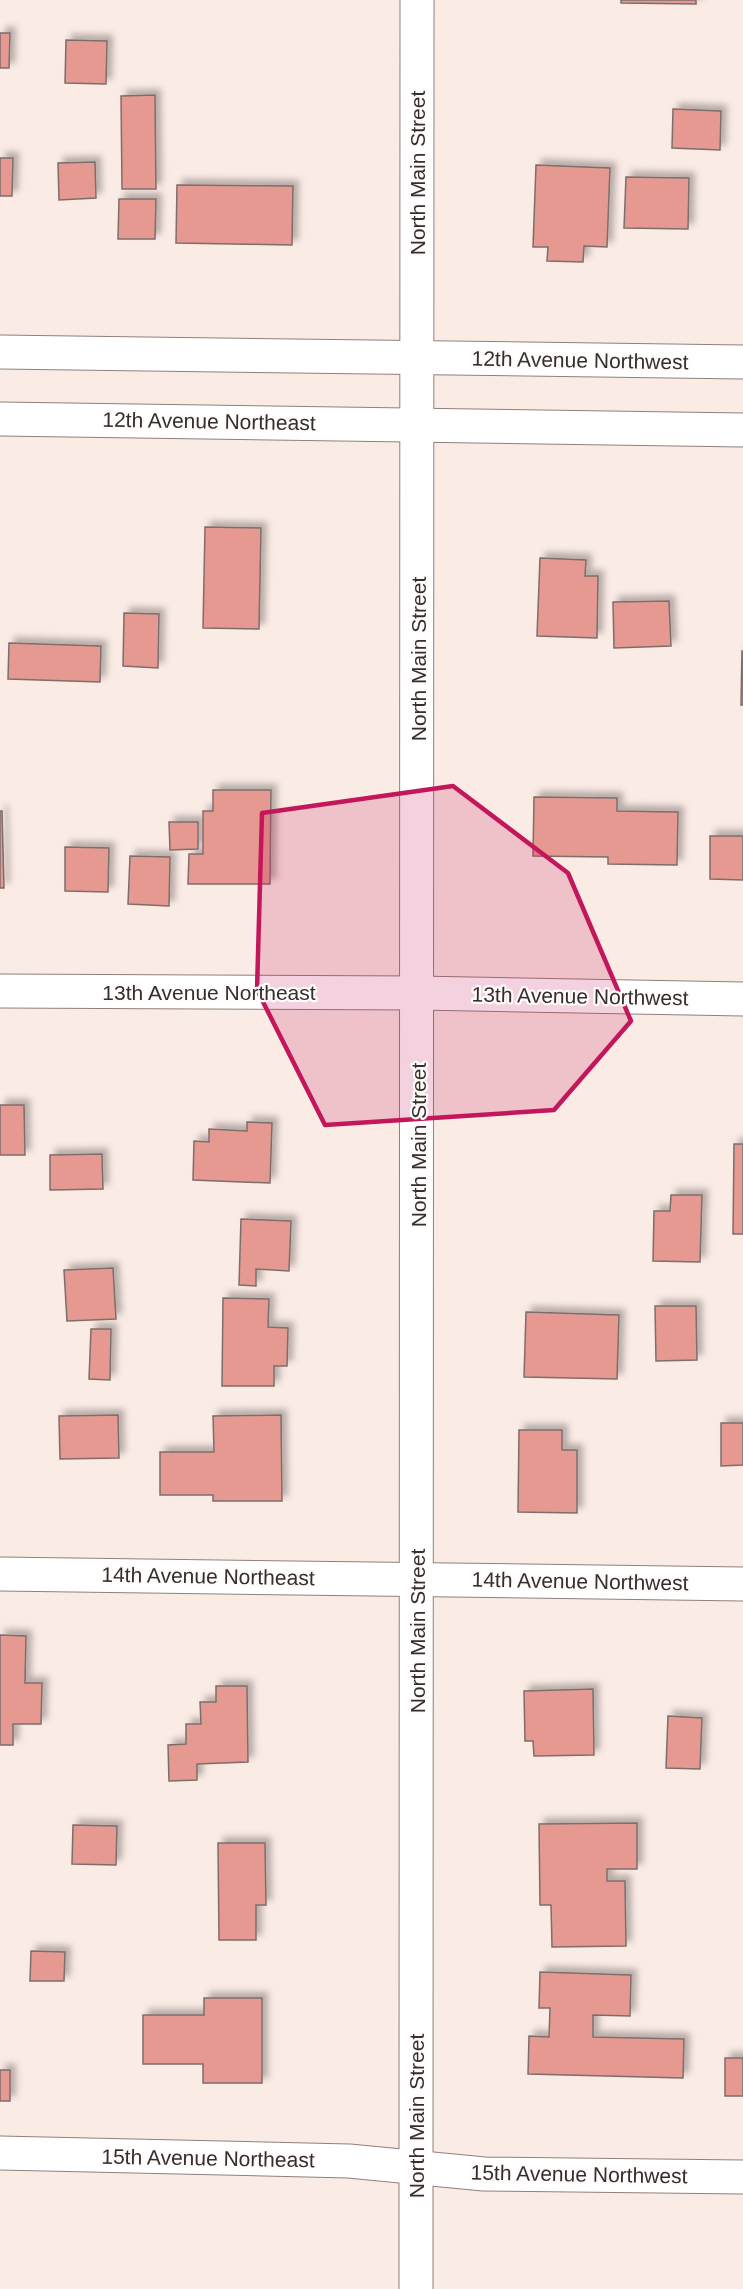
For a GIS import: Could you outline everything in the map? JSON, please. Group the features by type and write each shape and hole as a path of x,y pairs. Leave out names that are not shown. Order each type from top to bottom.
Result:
{"street":[{"name":"North Main Street","path":"416,2289 417,0"},
{"path":"0,352 417,358"},
{"name":"12th Avenue Northwest","path":"417,358 743,362"},
{"name":"12th Avenue Northeast","path":"0,419 418,423"},
{"path":"418,423 743,430"},
{"name":"13th Avenue Northeast","path":"0,991 418,993"},
{"name":"13th Avenue Northwest","path":"418,993 743,999"},
{"name":"14th Avenue Northeast","path":"0,1574 417,1578"},
{"name":"14th Avenue Northwest","path":"417,1578 743,1584"},
{"name":"15th Avenue Northeast","path":"0,2153 349,2162 416,2168"},
{"name":"15th Avenue Northwest","path":"416,2168 484,2174 743,2177"}],"highlighted area":[{"path":"453,786 568,873 631,1021 554,1110 325,1125 257,990 262,813"}],"building":[{"path":"621,0 696,0 696,4 621,3"},
{"path":"0,33 10,33 9,68 0,68"},
{"path":"66,40 107,41 106,84 65,83"},
{"path":"155,95 156,189 122,189 121,96"},
{"path":"673,109 721,111 720,150 672,148"},
{"path":"0,158 13,158 12,196 0,196"},
{"path":"95,162 96,198 59,200 58,163"},
{"path":"536,165 610,168 607,247 584,246 583,262 547,261 548,247 533,247"},
{"path":"626,177 689,178 688,229 624,228"},
{"path":"177,185 293,186 292,245 176,243"},
{"path":"119,199 156,199 155,239 118,239"},
{"path":"205,527 261,528 259,629 203,628"},
{"path":"540,558 586,560 585,576 598,576 597,638 537,636"},
{"path":"669,601 671,646 614,648 613,602"},
{"path":"124,613 159,614 158,668 123,666"},
{"path":"9,643 101,646 100,682 8,679"},
{"path":"742,651 743,705 741,705"},
{"path":"213,790 271,790 270,884 188,884 189,854 203,854 203,811 213,811"},
{"path":"534,797 617,798 617,811 678,812 677,865 608,864 608,857 533,856"},
{"path":"0,811 2,811 4,888 0,888"},
{"path":"169,822 198,822 198,849 170,850"},
{"path":"710,836 743,836 743,880 710,879"},
{"path":"65,847 109,848 108,892 65,891"},
{"path":"130,856 170,857 169,906 128,904"},
{"path":"0,1105 24,1105 25,1155 0,1155"},
{"path":"247,1122 272,1123 270,1183 193,1180 194,1141 209,1142 209,1129 247,1131"},
{"path":"734,1144 743,1144 743,1234 733,1234"},
{"path":"102,1154 103,1189 50,1190 50,1155"},
{"path":"671,1195 702,1195 700,1262 653,1261 654,1211 670,1211"},
{"path":"241,1219 291,1221 289,1271 256,1269 256,1286 239,1285"},
{"path":"113,1268 116,1319 67,1321 64,1270"},
{"path":"223,1298 269,1299 268,1327 288,1328 287,1366 274,1366 274,1386 222,1386"},
{"path":"655,1306 696,1306 697,1360 656,1361"},
{"path":"526,1312 619,1315 617,1379 524,1377"},
{"path":"91,1329 111,1329 110,1380 89,1379"},
{"path":"118,1415 119,1458 60,1459 59,1416"},
{"path":"281,1415 282,1501 213,1501 213,1495 160,1495 160,1452 214,1452 213,1416"},
{"path":"721,1423 743,1423 743,1465 721,1466"},
{"path":"519,1430 562,1430 562,1450 577,1450 577,1513 518,1512"},
{"path":"0,1635 26,1636 25,1683 42,1683 41,1724 13,1724 13,1745 0,1745"},
{"path":"216,1686 247,1686 248,1762 197,1764 197,1780 169,1781 168,1745 186,1744 186,1724 201,1724 200,1702 216,1702"},
{"path":"593,1689 594,1755 534,1756 533,1741 525,1741 524,1691"},
{"path":"668,1716 702,1718 700,1769 666,1768"},
{"path":"637,1823 637,1869 607,1869 607,1881 625,1881 626,1946 552,1947 551,1905 540,1905 539,1824"},
{"path":"73,1825 117,1826 116,1865 72,1864"},
{"path":"218,1843 265,1843 266,1905 256,1905 256,1940 219,1940"},
{"path":"31,1951 65,1952 64,1981 30,1981"},
{"path":"540,1972 631,1975 630,2016 593,2015 593,2037 684,2039 683,2078 528,2074 529,2036 549,2037 550,2008 539,2008"},
{"path":"204,1998 262,1998 262,2083 203,2083 203,2064 143,2064 143,2015 204,2015"},
{"path":"725,2058 743,2058 743,2096 725,2096"},
{"path":"0,2070 10,2070 10,2101 0,2101"}]}
